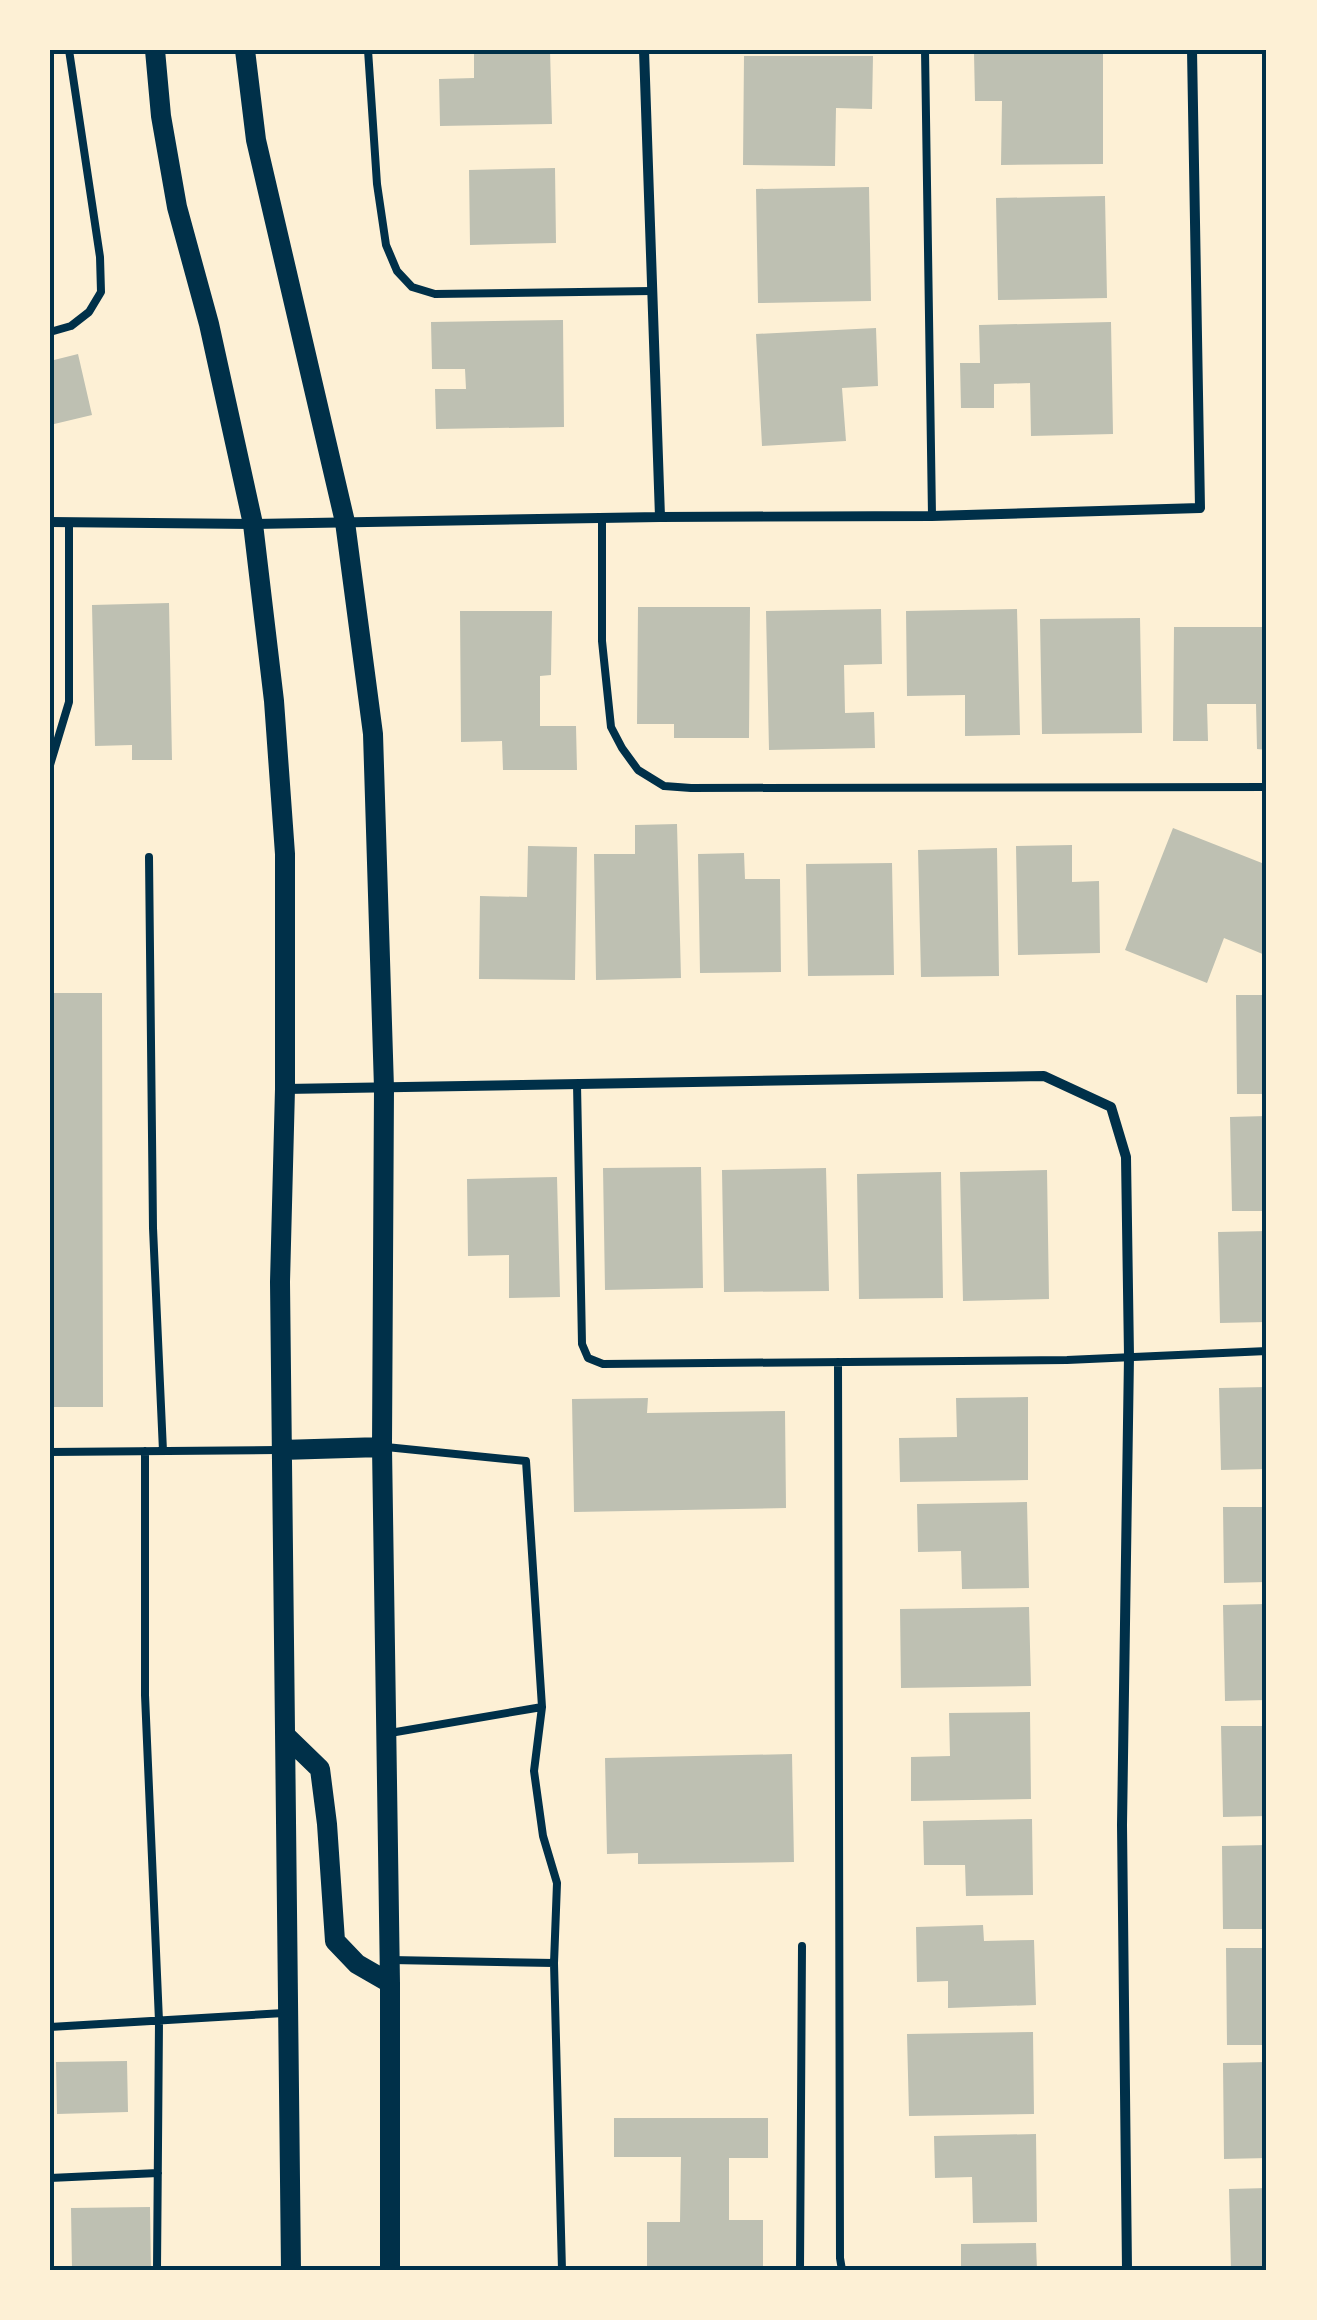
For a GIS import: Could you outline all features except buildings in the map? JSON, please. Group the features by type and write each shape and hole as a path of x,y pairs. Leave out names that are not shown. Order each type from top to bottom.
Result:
{"main road":[{"path":"154,50 176,207 208,324 253,524 274,701 285,854 280,1282 291,2270"},
{"path":"245,50 256,140 345,522 373,734 384,1088 382,1447 390,1960 390,2270"},
{"path":"281,1450 382,1447"},
{"path":"286,1736 320,1769 328,1824 335,1941 357,1964 390,1983"}],"street":[{"path":"644,50 660,517"},
{"path":"50,522 253,524 932,516 1200,508 1192,50"},
{"path":"285,1089 1044,1076 1111,1106 1126,1157 1129,1356 1122,1826 1126,2270"}],"lane":[{"path":"50,332 70,326 89,312 101,292 100,256 69,50"},
{"path":"368,50 377,184 386,245 396,271 412,287 435,294 652,292"},
{"path":"926,50 932,516"},
{"path":"602,519 602,641 611,726 638,770 664,786 1267,787"},
{"path":"50,765 70,702 69,522"},
{"path":"149,858 152,1228 163,1451"},
{"path":"578,1084 582,1344 588,1358 603,1364 1067,1360 1267,1351"},
{"path":"838,1362 842,2270"},
{"path":"382,1447 526,1461 542,1707 534,1771 543,1836 556,1883 554,1963 562,2270"},
{"path":"50,1452 281,1450"},
{"path":"145,1451 145,1694 160,2021 157,2270"},
{"path":"386,1734 542,1707"},
{"path":"800,2270 802,1946"},
{"path":"390,1960 554,1963"},
{"path":"50,2028 288,2013"},
{"path":"50,2178 158,2173"}]}
